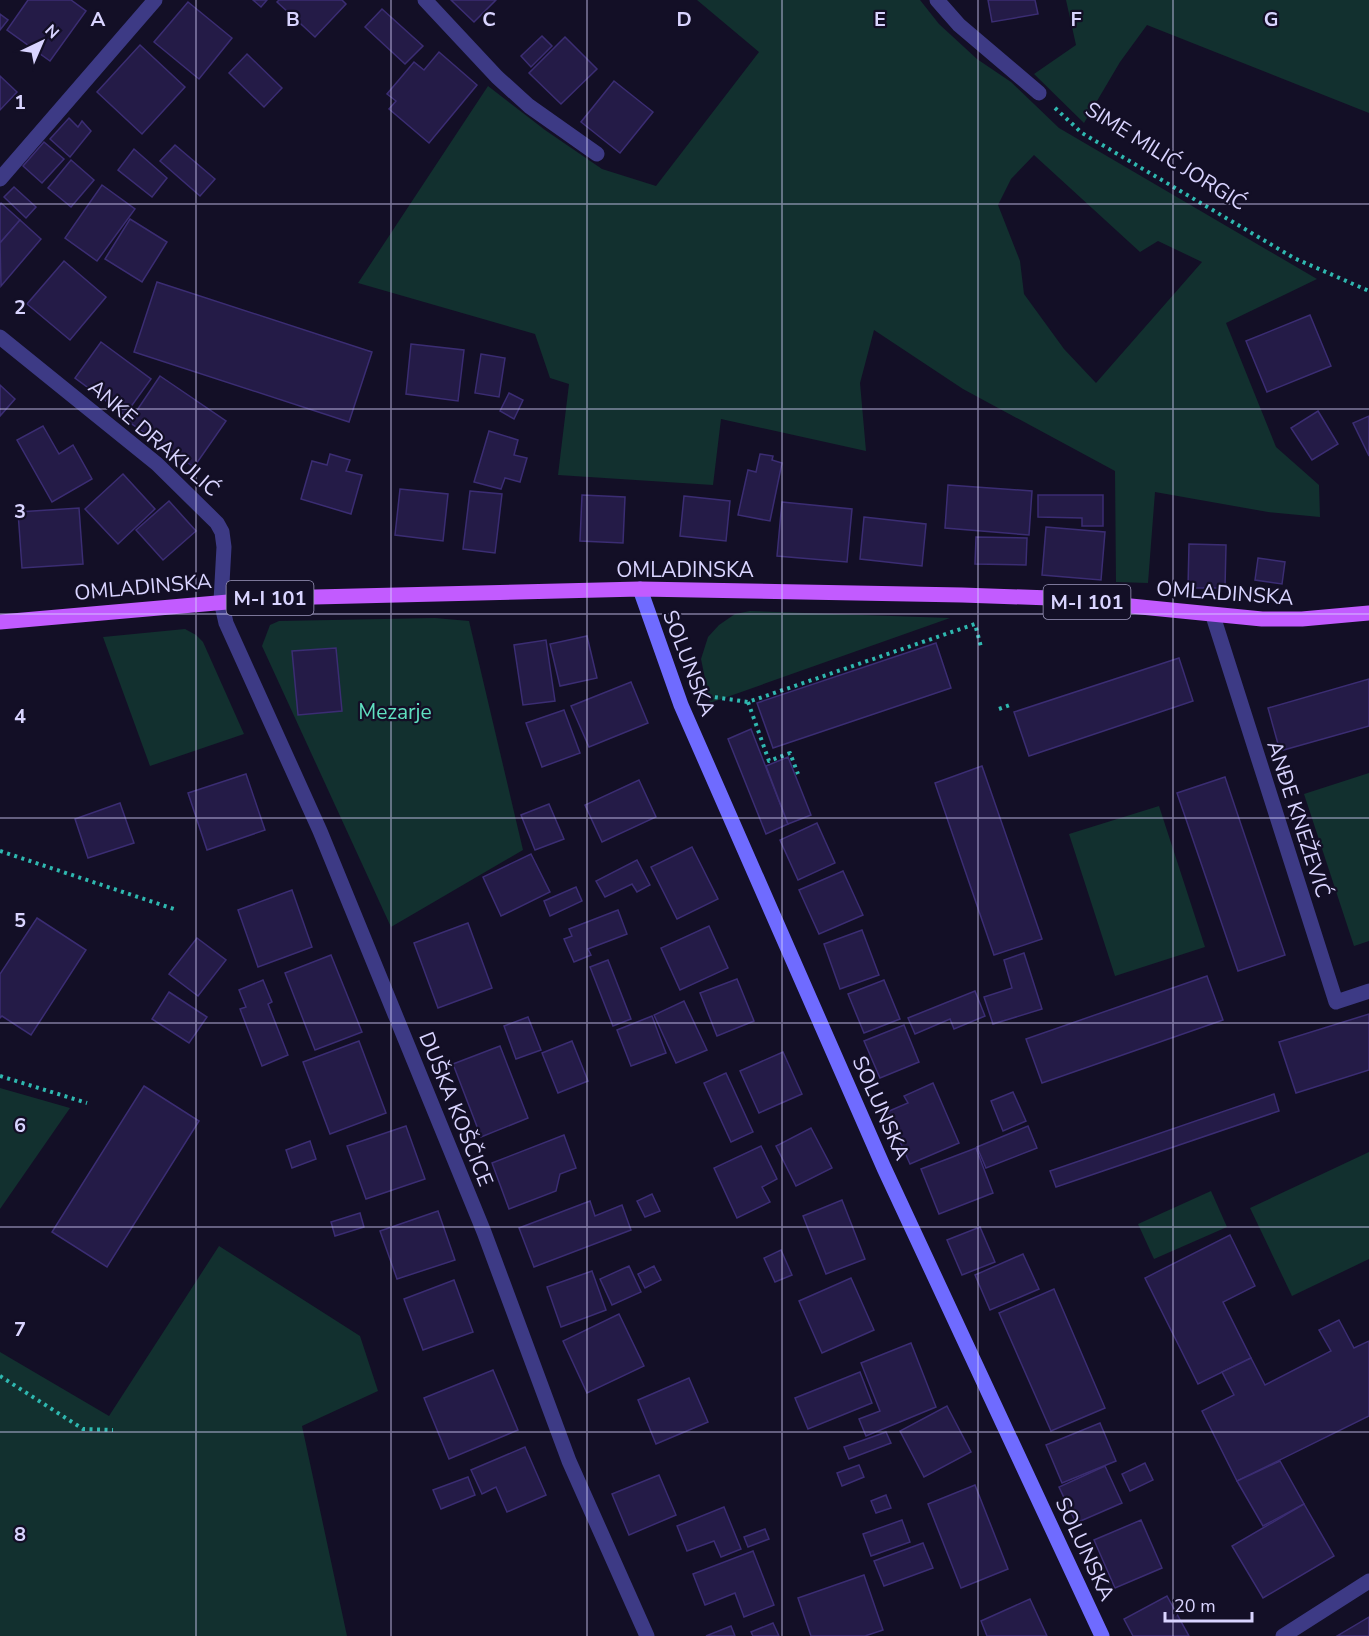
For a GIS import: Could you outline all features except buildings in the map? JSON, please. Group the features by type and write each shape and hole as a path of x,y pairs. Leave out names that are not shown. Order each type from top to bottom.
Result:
{"main road":[{"name":"OMLADINSKA","path":"0,622 274,598 640,589 951,594 1050,598 1213,616 1302,619 1369,613"}],"street":[{"path":"0,179 156,0"},
{"path":"426,0 497,77 529,106 597,154"},
{"path":"937,0 959,25 1040,93"},
{"name":"ANKE DRAKULIĆ","path":"0,337 157,464 209,513 222,532 224,547 221,602"},
{"name":"SOLUNSKA","path":"640,589 681,705 884,1168 1102,1636"},
{"name":"DUŠKA KOŠČICE","path":"221,602 226,624 320,831 484,1232 569,1461 647,1636"},
{"name":"ANĐE KNEŽEVIĆ","path":"1213,616 1336,1002 1369,991"},
{"path":"1283,1636 1369,1581"}],"path":[{"name":"SIME MILIĆ JORGIĆ","path":"1040,93 1082,133 1294,258 1369,291"},
{"path":"697,696 702,694 748,702 975,624 981,647"},
{"path":"748,702 769,761 790,753 798,774"},
{"path":"999,709 1010,705"},
{"path":"0,851 177,910"},
{"path":"0,1076 87,1103"},
{"path":"0,1376 83,1429 113,1430"}],"green space":[{"path":"697,0 920,0 939,24 977,59 1011,82 1059,128 1317,279 1226,323 1276,447 1319,485 1320,517 1268,512 1155,492 1148,583 1116,582 1115,471 963,389 874,330 860,383 866,451 721,419 713,485 558,475 569,384 550,378 535,334 358,283 488,86 545,130 602,169 656,186 759,52","holes":["1034,155 1140,252 1158,241 1202,262 1096,383 1064,349 1024,294 1020,261 998,205 1011,179"]},
{"path":"1066,0 1369,0 1369,113 1147,25 1120,62 1084,123 1034,74 1076,45"},
{"path":"750,611 950,618 710,703 701,659 708,637 719,625 735,614"},
{"name":"Mezarje","path":"435,618 469,621 523,850 391,927 262,646 270,625 279,621"},
{"path":"185,629 203,642 244,734 150,766 103,637"},
{"path":"1369,773 1369,941 1354,946 1304,794"},
{"path":"1159,806 1205,947 1115,976 1069,834"},
{"path":"0,1088 70,1108 0,1209"},
{"path":"1369,1152 1369,1259 1292,1296 1250,1208"},
{"path":"1211,1191 1227,1227 1154,1259 1138,1224"},
{"path":"219,1246 360,1336 378,1391 302,1426 347,1636 0,1636 0,1352 109,1416"}]}
